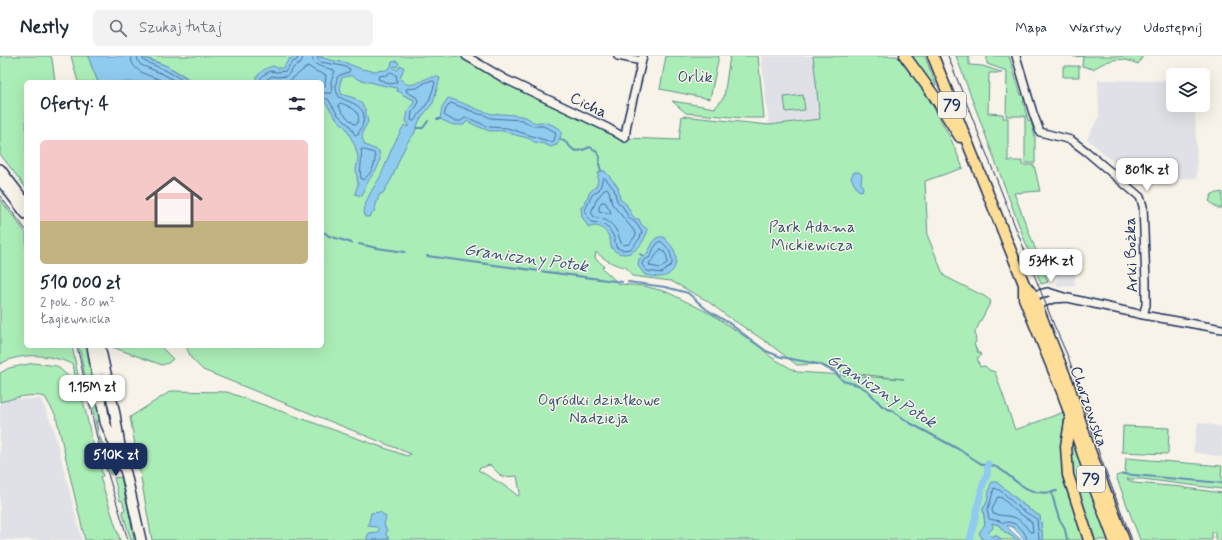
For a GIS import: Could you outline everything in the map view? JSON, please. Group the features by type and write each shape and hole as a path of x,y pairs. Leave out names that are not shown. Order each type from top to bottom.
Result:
{"main road":[{"path":"905,56 935,97 971,154"},
{"name":"Chorzowska","path":"933,56 1033,307 1068,383 1090,451 1124,540"},
{"path":"0,170 24,200"},
{"path":"0,180 24,211"},
{"name":"Chorzowska","path":"1033,307 1070,418 1114,540"},
{"path":"92,348 107,430 122,463"},
{"path":"100,348 115,414 122,463 141,540"},
{"path":"1070,418 1066,446 1068,475 1089,540"}],"street":[{"name":"Cicha","path":"466,56 506,79 608,128 625,138 643,58"},
{"path":"618,56 643,58"},
{"name":"Arki Bożka","path":"1016,56 1040,132 1071,140 1140,197 1143,206 1146,282 1146,305 1143,314"},
{"name":"Arki Bożka","path":"1029,297 1048,292 1068,298 1143,314 1222,328"},
{"name":"Arki Bożka","path":"1033,307 1053,299 1068,298"}],"shaded area":[{"path":"761,56 813,56 820,119 769,125"},
{"path":"1098,80 1166,81 1166,112 1195,112 1197,178 1135,181 1087,139 1099,116"},
{"path":"1057,274 1075,274 1075,286 1057,287"},
{"path":"0,399 41,399 53,427 82,540 0,540"},
{"path":"1198,422 1222,427 1222,457 1193,452"}],"green space":[{"path":"0,56 51,56 55,80 24,80 24,185 0,154"},
{"path":"71,56 89,56 91,66 97,80 77,80"},
{"path":"139,56 466,56 625,138 679,140 682,116 769,125 820,119 813,56 897,56 926,94 950,137 963,168 925,181 928,237 944,276 991,301 975,332 976,342 974,344 981,356 977,358 980,367 985,366 989,370 995,372 1015,430 1064,412 1062,457 1063,480 1084,540 1043,540 1040,516 1001,488 987,502 983,509 985,524 983,540 152,540 130,417 171,391 227,392 407,456 411,454 203,370 191,358 187,348 324,348 324,80 190,80 160,63","holes":["596,252 617,265 626,267 632,276 671,281 706,300 797,365 819,364 841,372 904,379 797,372 771,357 760,347 713,315 667,292 644,286 619,284 602,268 604,266 595,258","490,465 502,477 517,476 520,493 518,496 508,488 478,470"]},
{"name":"Orlik","path":"666,56 719,56 710,99 660,89"},
{"path":"730,56 758,56 764,118 744,118 686,113 672,101 715,108 724,97"},
{"path":"910,56 925,56 936,85 933,86"},
{"path":"956,56 969,56 969,65 983,66 1002,73 989,73 988,113 1003,114 1003,118 1008,118 1008,161 1022,161 1022,165 1034,165 1040,191 1014,193 1048,282 1041,284"},
{"path":"987,56 1009,56 1021,95 1024,95 1025,100 1023,101 1028,120 1031,121 1035,137 1035,163 1025,163 1025,116 1006,116 1007,71 987,64"},
{"path":"1083,56 1143,56 1138,64 1120,59 1110,61 1093,69 1082,66"},
{"path":"1063,66 1079,66 1079,77 1063,77"},
{"path":"803,95 805,110 786,112 784,97"},
{"path":"1222,192 1222,208 1217,208 1209,201 1212,194"},
{"path":"0,199 24,230 24,348 72,348 79,380 75,375 73,364 51,357 21,357 14,358 0,364"},
{"path":"79,348 90,348 94,377 86,382"},
{"path":"115,348 162,348 173,359 162,365"},
{"path":"34,363 57,366 80,387 92,440 103,476 100,477 120,540 85,540 56,416 45,397 28,396 0,402 0,373 9,368"},
{"path":"89,391 94,392 98,397 100,421 96,422 99,435 115,474 110,474 99,438"},
{"path":"1123,426 1169,428 1168,454 1122,452"},
{"path":"1071,438 1110,540 1094,540 1076,488 1071,463"},
{"path":"1126,458 1222,466 1222,489 1142,479 1127,479 1134,483 1182,487 1222,493 1222,540 1215,540 1215,532 1212,532 1212,540 1140,540 1116,476 1125,473"},
{"path":"121,477 134,540 131,540 122,511 125,510 122,500 120,501 114,478"},
{"path":"992,523 999,525 1016,540 1002,540 996,535 992,537 988,533"}],"water":[{"path":"89,56 139,56 167,66 190,80 97,80 91,66"},
{"path":"300,56 316,56 344,62 361,69 373,71 387,70 391,66 392,62 396,61 399,63 397,67 394,66 393,68 398,70 401,65 404,68 400,78 404,83 409,85 429,78 440,78 433,103 420,119 414,134 407,143 392,178 383,193 379,195 374,212 369,217 365,217 364,212 366,202 380,177 392,148 404,125 408,127 409,124 406,122 408,110 413,104 414,100 397,91 397,88 357,79 352,76 342,78 340,83 341,94 354,98 361,103 365,109 368,122 363,131 362,138 365,145 379,151 380,156 379,165 369,180 362,196 355,194 358,184 356,170 358,157 355,146 346,128 324,102 324,80 256,80 261,72 266,69 274,66 277,68 283,68 289,59"},
{"path":"448,98 491,114 526,117 533,122 543,122 554,126 560,129 561,133 557,145 550,147 504,131 490,131 467,121 464,125 453,125 440,119 442,107"},
{"path":"605,171 618,187 620,199 626,204 632,215 636,219 639,219 641,224 648,230 640,245 630,253 622,254 613,250 609,236 604,230 596,226 589,228 582,217 581,208 589,193 597,184 598,173"},
{"path":"854,172 859,172 862,175 862,191 858,190 851,177"},
{"path":"664,237 672,246 676,259 675,267 666,276 659,277 645,275 638,266 639,259 647,254 655,239"},
{"path":"992,482 997,482 1040,516 1043,540 1025,540 1013,527 1007,525 1009,529 1021,540 1016,540 999,525 992,523 993,528 988,533 992,537 995,535 1002,540 983,540 979,533 985,524 983,509 987,502"},
{"path":"380,512 386,517 384,525 387,530 386,535 390,539 367,540 369,533 378,532 379,529 377,527 368,526 371,513"}],"waterway":[{"path":"416,128 423,128 428,121"},
{"path":"560,139 565,141 572,149 578,151 590,147 596,151 600,157 599,164 601,171"},
{"name":"Graniczny Potok","path":"324,232 329,236 352,243"},
{"name":"Graniczny Potok","path":"359,244 405,252"},
{"name":"Graniczny Potok","path":"427,256 622,282"},
{"name":"Graniczny Potok","path":"628,282 665,287 688,293 706,309 729,323 766,351 781,357 818,364 835,372 843,381 858,385 868,391 882,406 960,450 983,465 992,465 1000,469 1023,487 1032,491 1044,493 1057,491"},
{"path":"970,540 983,484 987,475 988,464"},
{"name":"Graniczny Potok","path":"1123,474 1222,483"},
{"path":"1052,493 1060,521 1065,529 1067,540"}],"tram line":[{"path":"948,56 1054,325 1069,359 1100,456 1132,540"},
{"path":"0,196 24,227"},
{"path":"77,348 97,438 128,540"}],"park label":[{"name":"Park Adama Mickiewicza","path":"812,235"},
{"name":"Ogródki działkowe Nadzieja","path":"599,408"}]}
